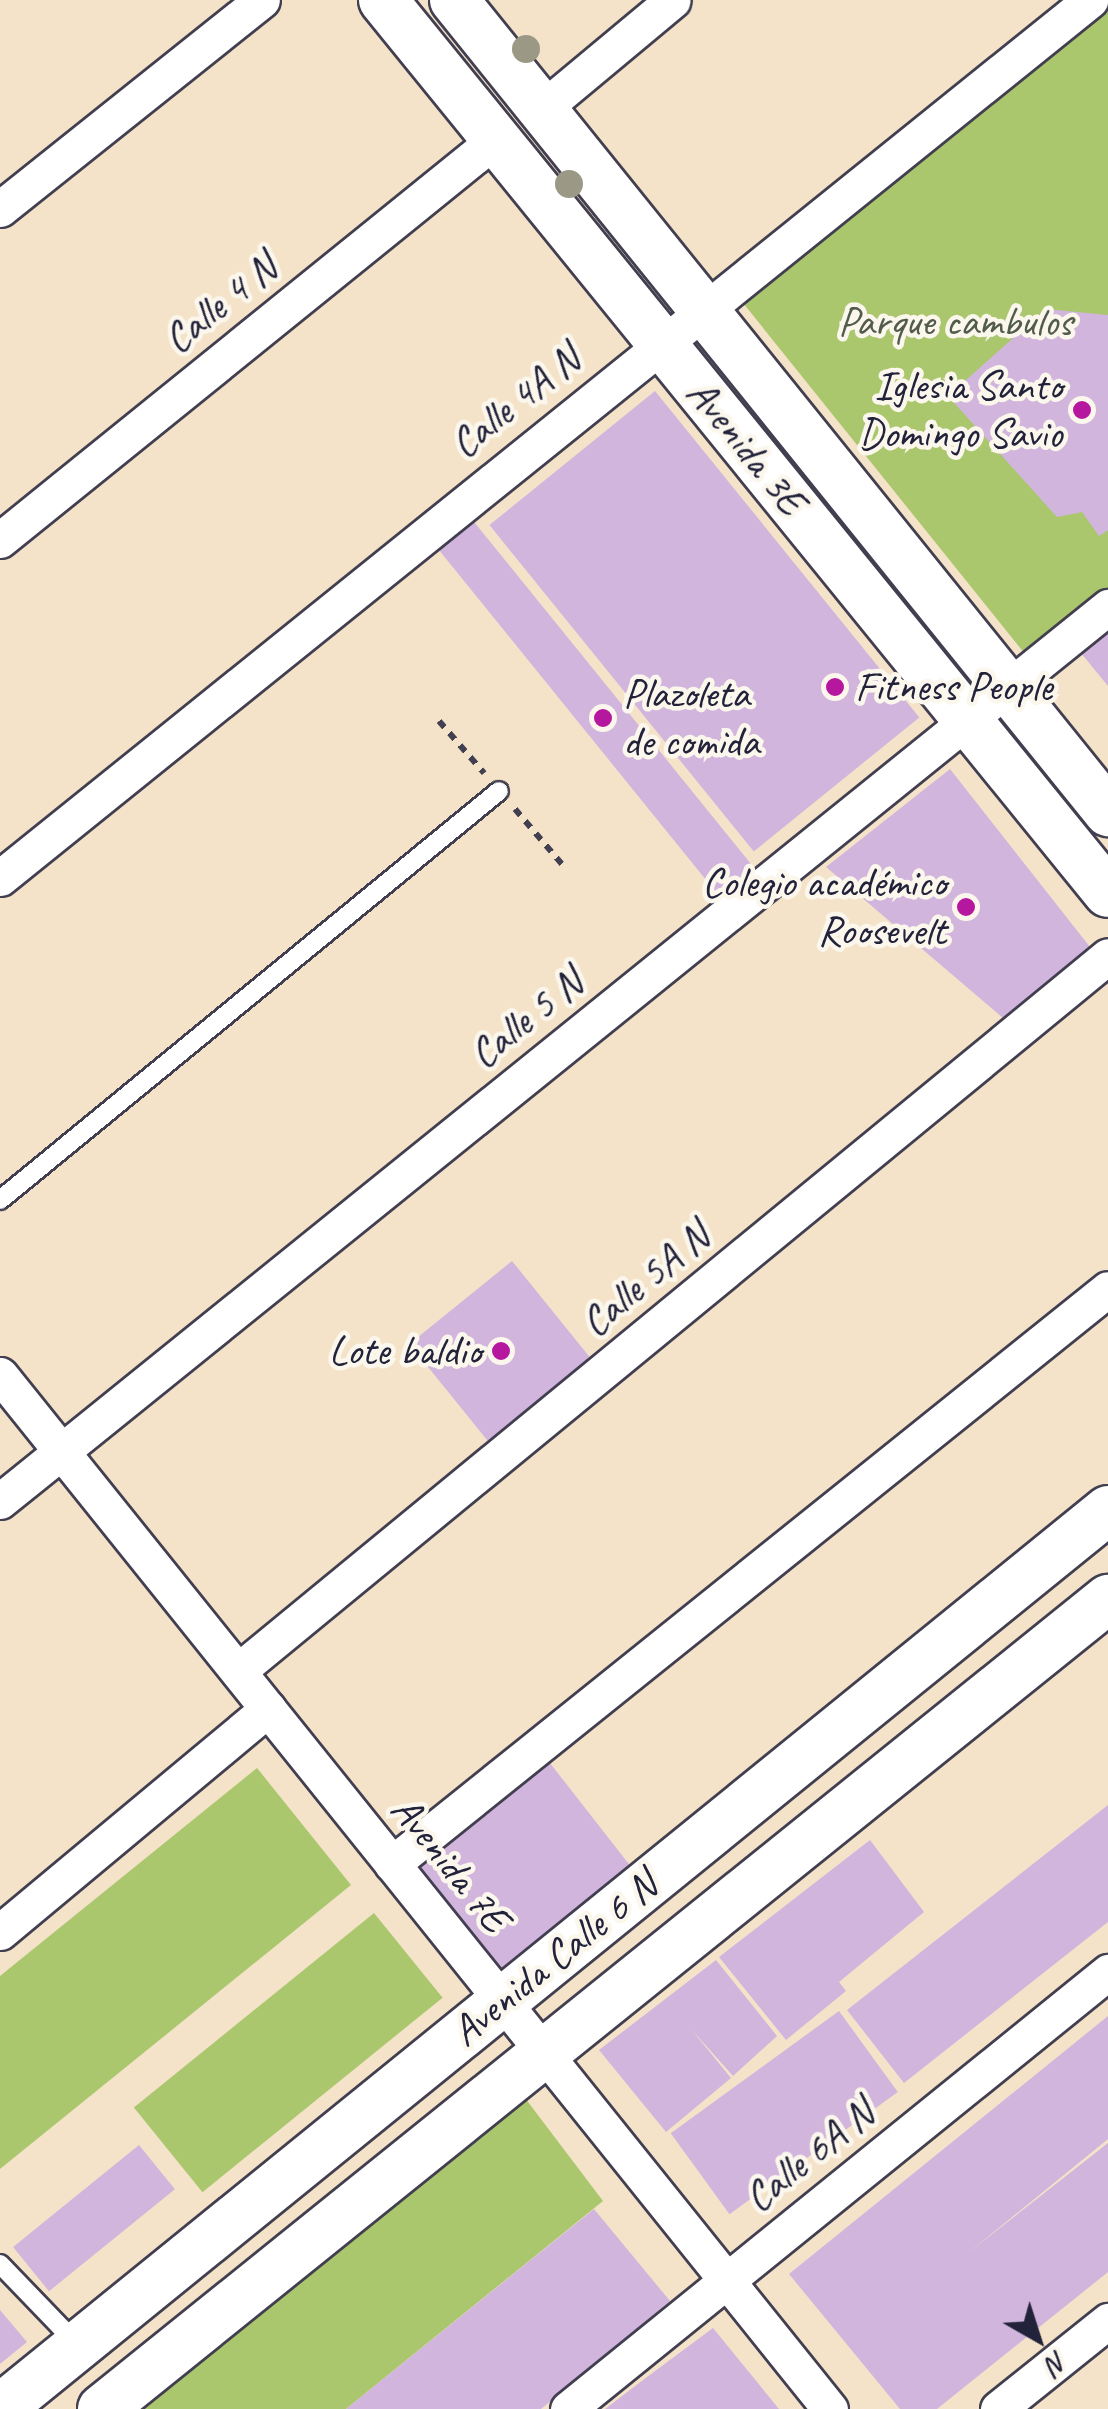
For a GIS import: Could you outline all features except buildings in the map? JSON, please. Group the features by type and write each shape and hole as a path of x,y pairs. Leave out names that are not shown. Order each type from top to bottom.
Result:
{"street":[{"path":"0,209 262,0"},
{"name":"Avenida 3E","path":"383,0 1108,893"},
{"name":"Avenida 3E","path":"454,0 1108,812"},
{"path":"542,109 673,0"},
{"name":"Calle 4A N","path":"0,878 660,342 1090,0"},
{"name":"Calle 4 N","path":"0,540 496,139"},
{"name":"Calle 5 N","path":"0,1501 1108,607"},
{"name":"Calle 5A N","path":"238,1672 1108,956"},
{"path":"392,1864 1108,1289"},
{"name":"Avenida 7E","path":"0,1375 830,2409"},
{"name":"Avenida Calle 6 N","path":"0,2409 1108,1510"},
{"name":"Avenida Calle 6 N","path":"102,2409 1108,1600"},
{"path":"0,1932 268,1708"},
{"name":"Calle 6A N","path":"568,2409 1108,1972"},
{"path":"998,2409 1108,2321"}],"lane":[{"path":"0,1200 499,790"},
{"path":"0,2264 78,2345"}],"green space":[{"name":"Parque cambulos","path":"1108,2 1108,588 1025,654 739,298"},
{"path":"257,1768 351,1885 0,2169 0,1976"},
{"path":"374,1913 443,1998 202,2192 134,2107"},
{"path":"525,2098 603,2201 346,2409 141,2409"}],"place":[{"name":"Iglesia Santo Domingo Savio","path":"1082,410"},
{"name":"Fitness People","path":"835,687"},
{"name":"Plazoleta de comida","path":"603,718"},
{"name":"Colegio académico Roosevelt","path":"966,907"},
{"name":"Lote baldio","path":"501,1351"}]}
